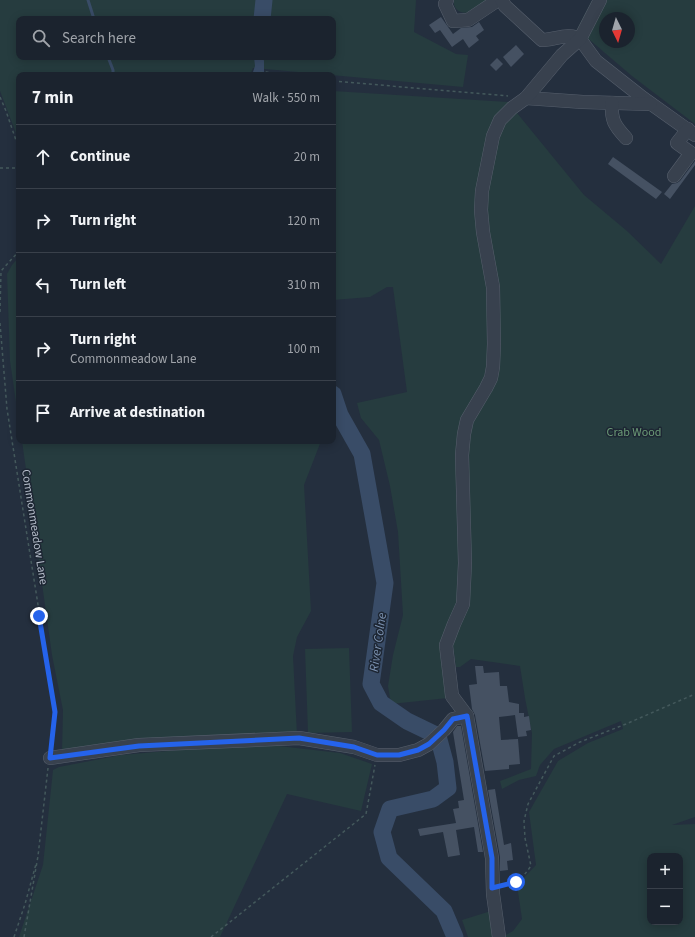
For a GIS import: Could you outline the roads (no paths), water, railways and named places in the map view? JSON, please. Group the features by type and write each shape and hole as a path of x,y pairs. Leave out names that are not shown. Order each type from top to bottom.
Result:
{"lane":[{"path":"447,0 445,4 453,21 468,20 498,0"},
{"path":"502,0 505,6 542,40 551,40 564,36 576,37 580,39 596,61 650,104 691,132 677,143 691,153 674,176"},
{"path":"498,937 492,888 492,858 467,716 452,696 446,645 463,604 465,562 462,455 464,434 467,420 491,378 493,367 493,287 483,232 481,210 482,190 493,136 500,120 512,108 526,98 562,55 580,39 600,0"},
{"path":"526,98 650,104"},
{"path":"612,103 612,117 616,127 626,138"},
{"path":"50,758 139,746 299,738 354,747 377,755 399,755 418,750 429,744 453,719 467,716"}],"water":[{"path":"254,60 264,60 264,72 253,72 255,66"}],"waterway":[{"path":"88,0 93,16"},
{"name":"River Colne","path":"262,16 264,0"},
{"path":"109,60 113,72"},
{"name":"River Colne","path":"336,403 340,415 362,454 385,583 371,684 381,703 407,721 438,736 445,762 448,788 433,799 390,809 382,832 389,858 444,911 455,937"}],"park label":[{"name":"Crab Wood","path":"634,432"}]}
